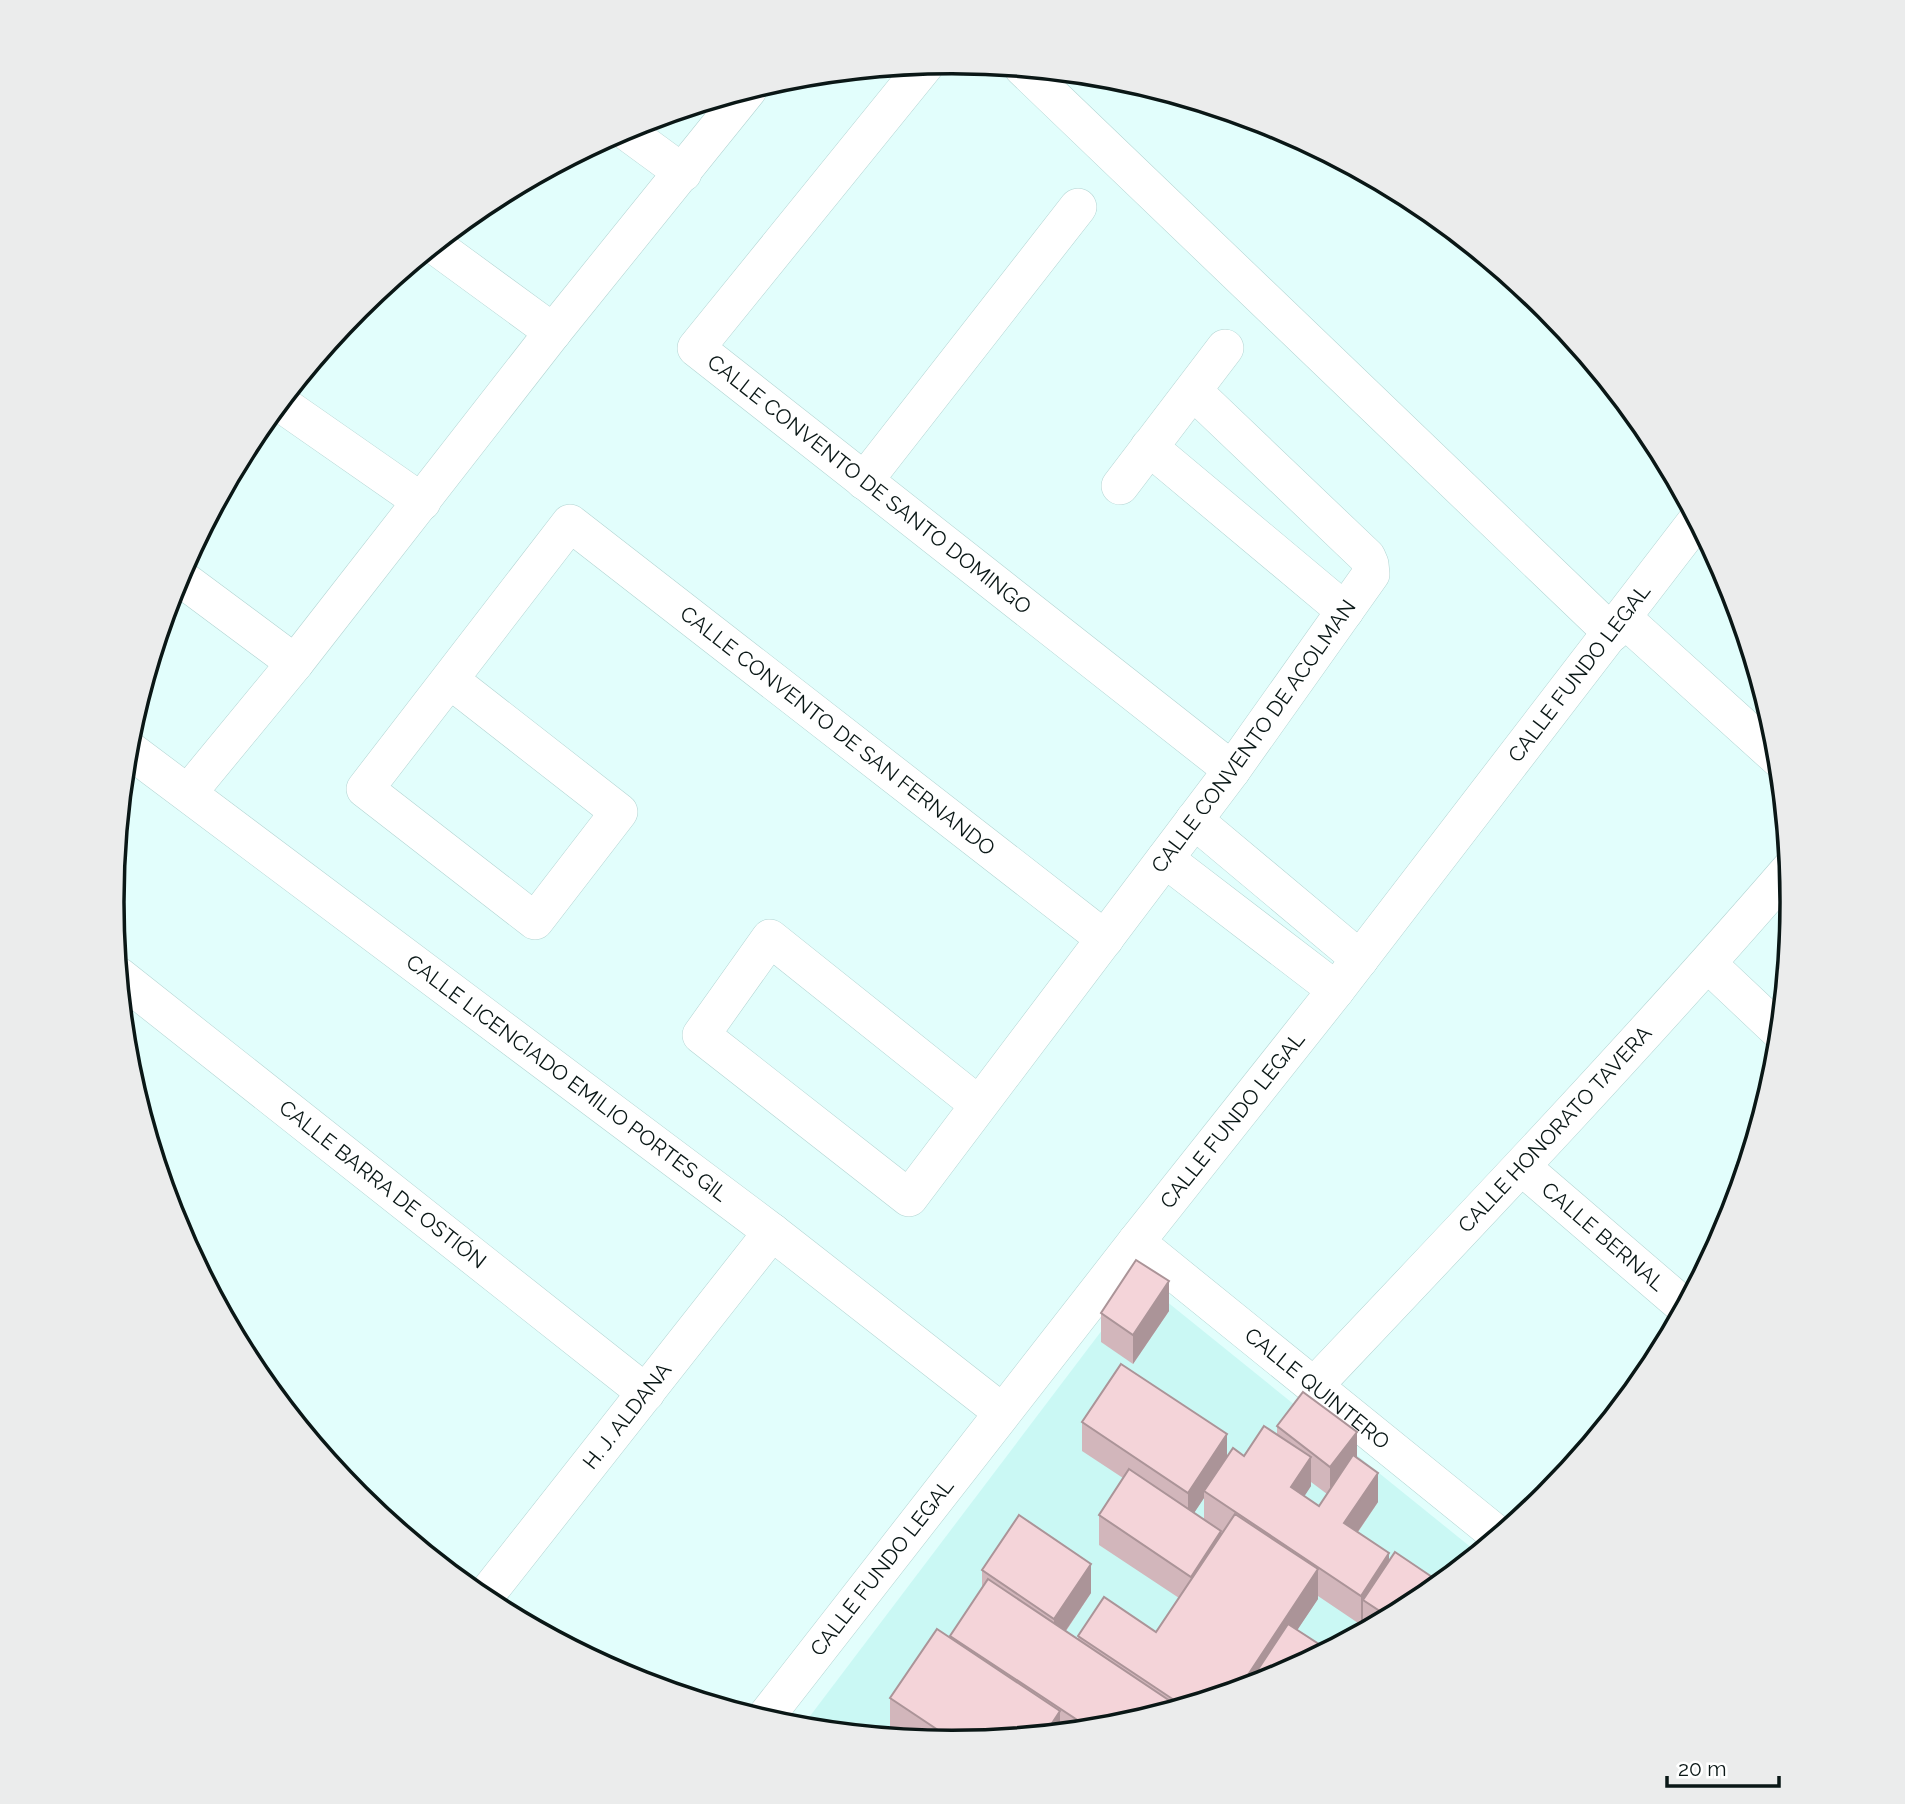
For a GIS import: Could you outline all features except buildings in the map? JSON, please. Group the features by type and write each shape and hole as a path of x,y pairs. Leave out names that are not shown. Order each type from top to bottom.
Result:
{"street":[{"name":"CALLE CONVENTO DE SANTO DOMINGO","path":"917,75 696,348 1232,770"},
{"path":"1034,78 1618,625 1766,749"},
{"path":"188,793 295,663 553,331 739,102"},
{"path":"634,137 683,173"},
{"path":"864,481 1078,207"},
{"path":"441,250 553,331"},
{"path":"1120,486 1225,348"},
{"name":"CALLE CONVENTO DE ACOLMAN","path":"979,1105 770,938 701,1035 909,1198 1232,770 1371,574 1367,557 1193,391"},
{"path":"288,408 422,502"},
{"path":"1149,447 1345,611"},
{"name":"CALLE CONVENTO DE SAN FERNANDO","path":"450,680 570,523 1105,939"},
{"name":"CALLE FUNDO LEGAL","path":"771,1710 1002,1412 1336,990 1691,527"},
{"path":"188,583 295,663"},
{"path":"450,680 619,812 535,921 365,789 450,680"},
{"name":"CALLE LICENCIADO EMILIO PORTES GIL","path":"137,756 772,1232 1002,1412"},
{"path":"1194,820 1360,959"},
{"path":"1165,859 1336,990"},
{"name":"CALLE HONORATO TAVERA","path":"1314,1386 1522,1167 1708,964 1780,880"},
{"path":"1708,964 1772,1024"},
{"name":"CALLE BARRA DE OSTIÓN","path":"128,982 646,1393"},
{"name":"CALLE BERNAL","path":"1522,1167 1678,1301"},
{"name":"H. J. ALDANA","path":"491,1590 772,1232"},
{"name":"CALLE QUINTERO","path":"1136,1242 1492,1530"}],"shaded area":[{"path":"1140,1280 1471,1548 1413,1591 1367,1620 1319,1645 1219,1687 1167,1702 1114,1715 1007,1729 898,1729 809,1718"}]}
